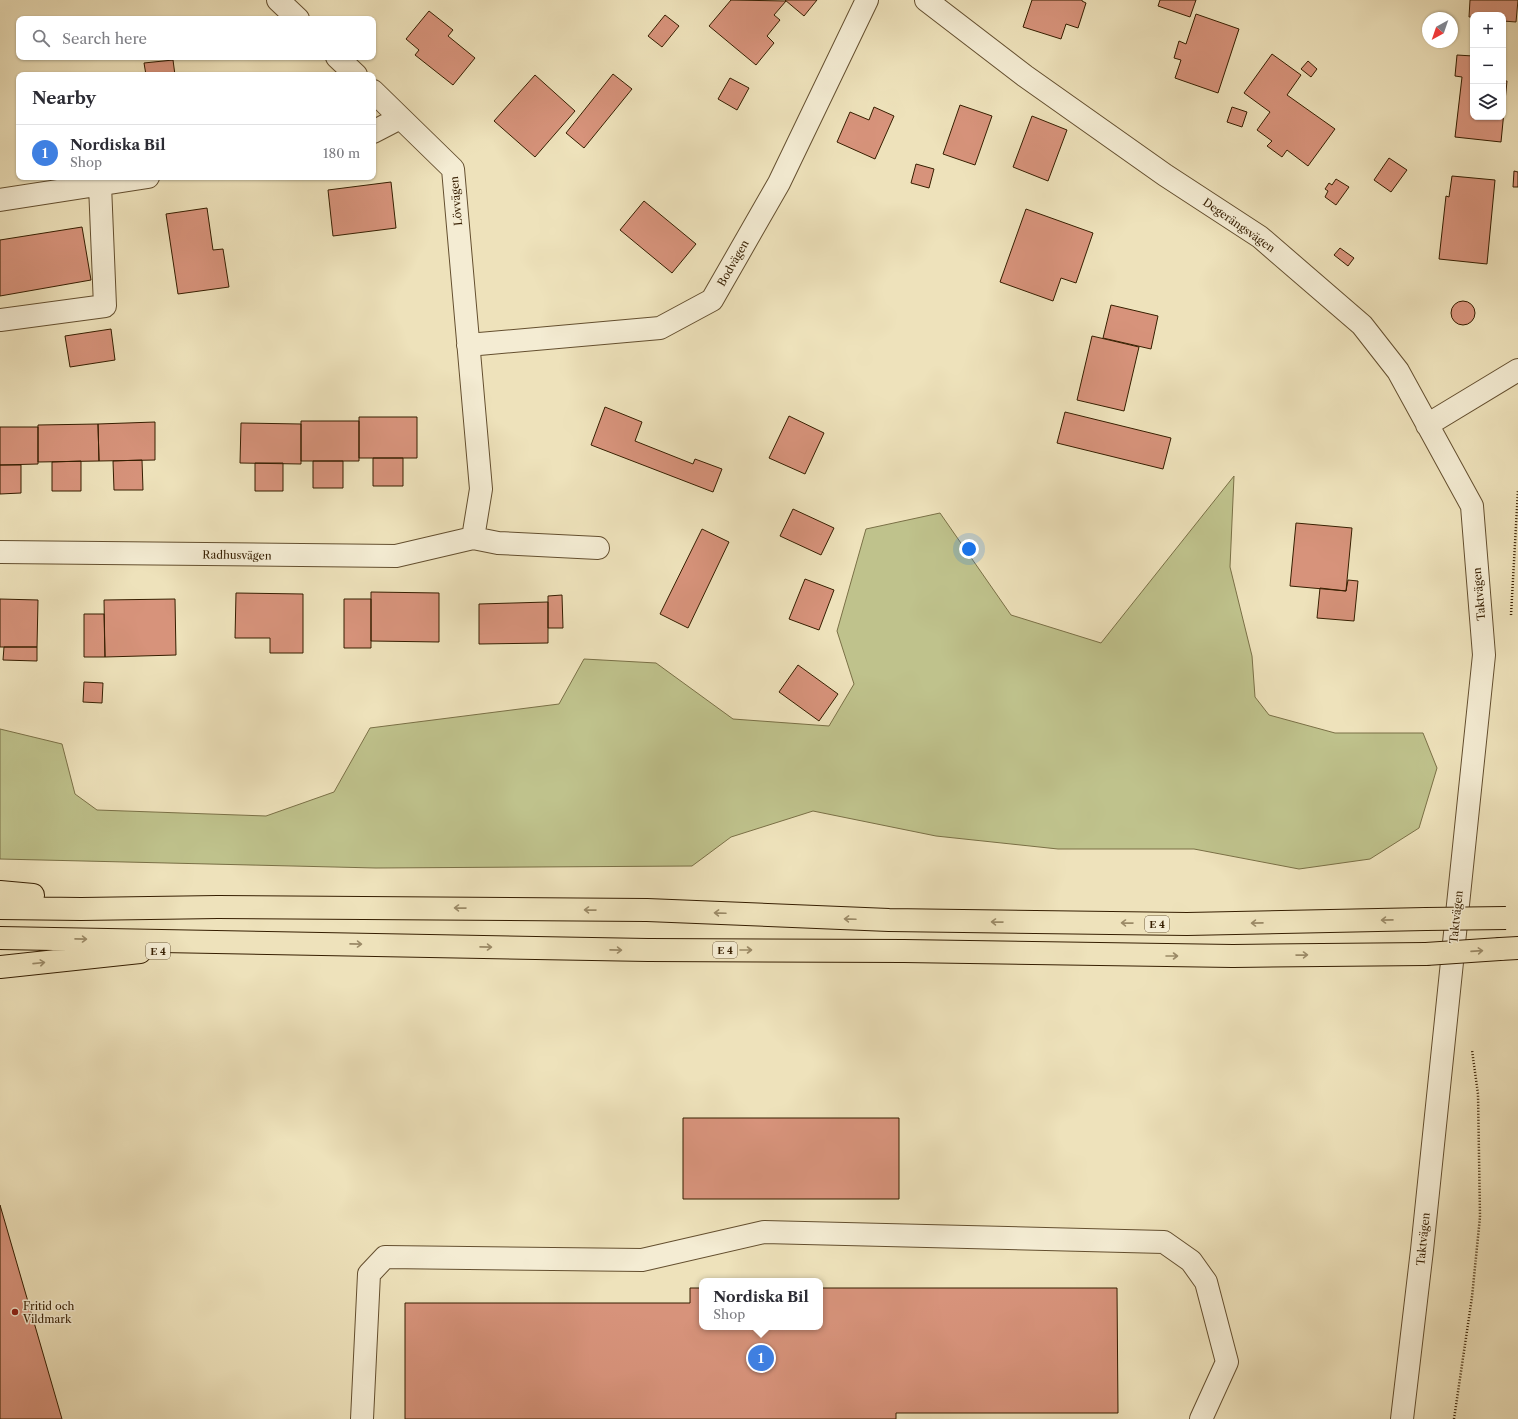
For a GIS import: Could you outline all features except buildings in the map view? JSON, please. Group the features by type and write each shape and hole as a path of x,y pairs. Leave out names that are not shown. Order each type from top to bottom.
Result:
{"highway":[{"name":"E 4","path":"0,892 218,907"},
{"name":"E 4","path":"0,908 81,909 218,907 647,910 889,920 1187,924 1512,918"},
{"name":"E 4","path":"0,938 648,950 904,951 1148,956 1426,954 1509,948"},
{"name":"E 4","path":"0,967 157,951 317,943"}],"street":[{"path":"278,0 295,16"},
{"name":"Bodvägen","path":"468,345 660,328 712,300 779,183 867,0"},
{"name":"Degerängsvägen","path":"926,0 1025,76 1165,175 1260,237 1294,265 1362,325 1398,371 1427,425"},
{"path":"340,60 353,72"},
{"name":"Lövvägen","path":"376,94 453,169 468,345"},
{"path":"376,130 400,118"},
{"path":"0,200 130,180"},
{"path":"0,320 105,306 100,185"},
{"path":"468,345 481,489 472,538"},
{"path":"1427,425 1518,370"},
{"name":"Taktvägen","path":"1405,1419 1484,655 1472,506 1427,425"},
{"name":"Radhusvägen","path":"0,552 396,556 472,538 498,543 598,548"},
{"path":"362,1419 369,1274 385,1257 642,1260 764,1232 1164,1242 1191,1260 1206,1282 1227,1362 1201,1419"}],"green space":[{"path":"1234,476 1230,567 1252,656 1255,697 1269,715 1335,733 1423,733 1437,768 1419,828 1370,859 1299,869 1194,849 1058,849 936,836 813,811 731,837 692,866 376,868 0,859 0,729 62,744 75,794 97,810 266,816 334,792 370,728 559,704 584,659 656,663 733,719 829,726 854,684 837,631 866,529 940,513 1011,615 1101,643"}],"place":[{"name":"Fritid och Vildmark","path":"15,1312"},
{"name":"Nordiska Bil","path":"761,1358"}]}
